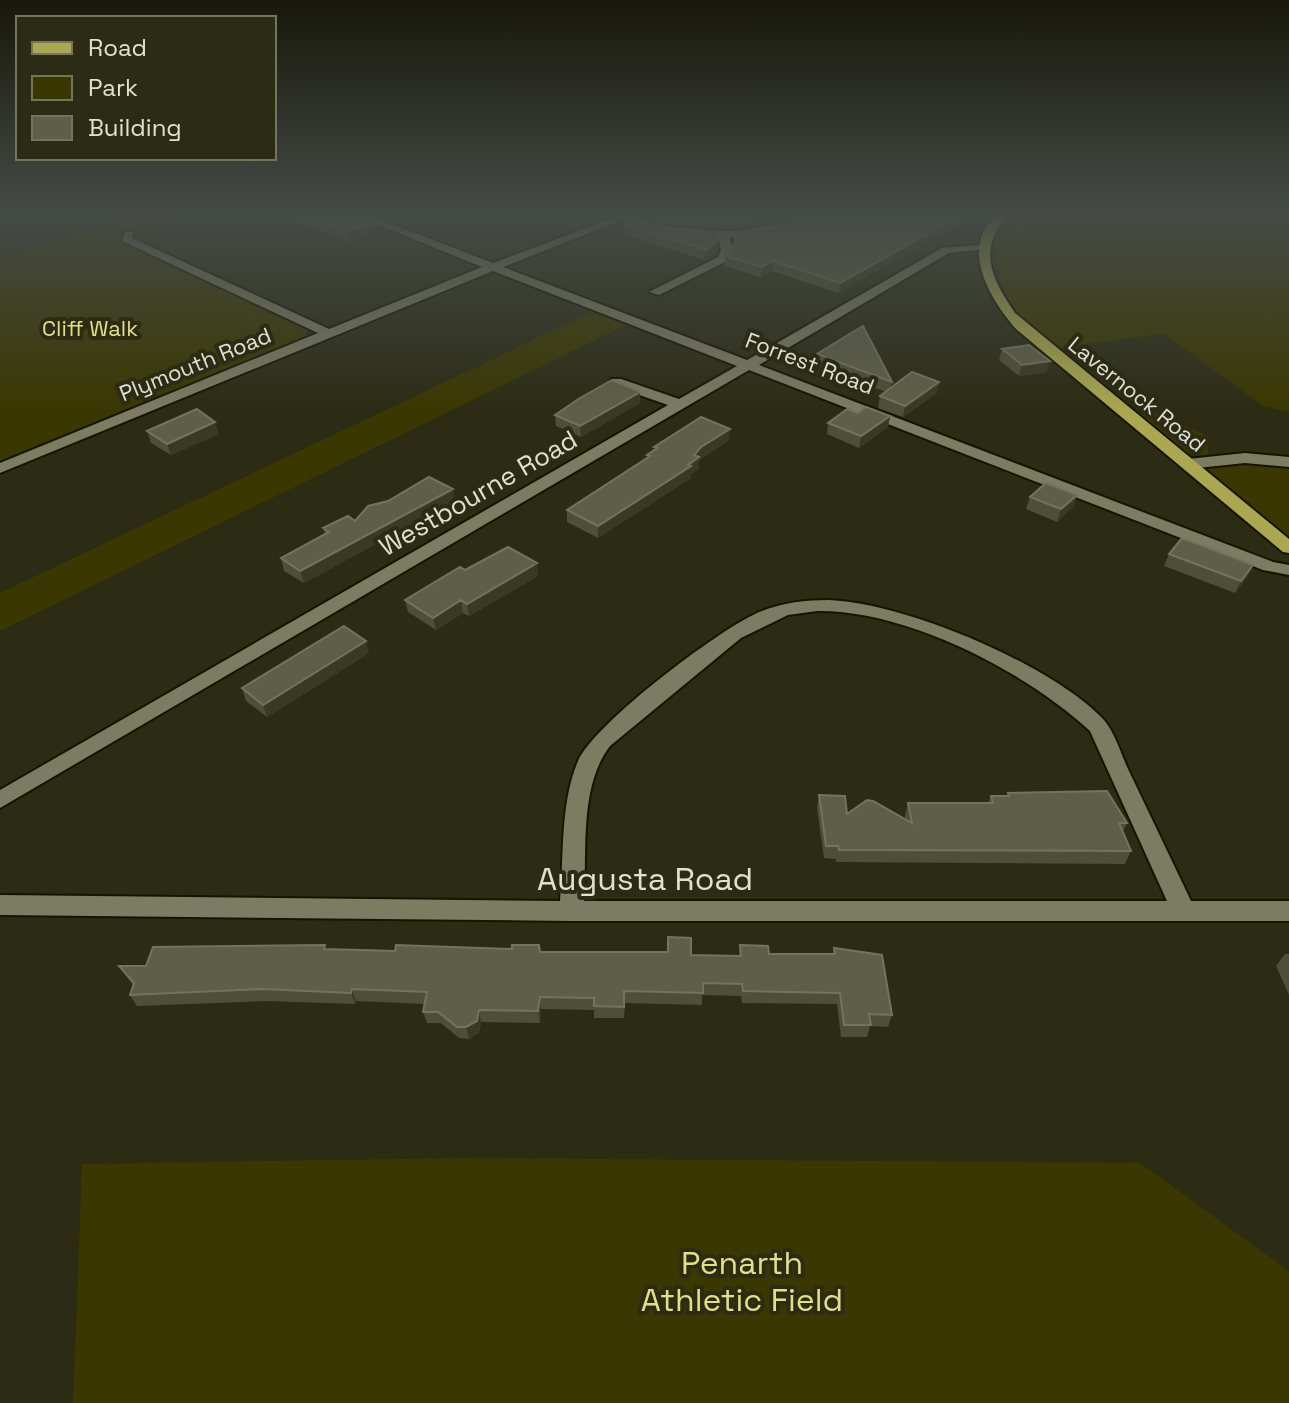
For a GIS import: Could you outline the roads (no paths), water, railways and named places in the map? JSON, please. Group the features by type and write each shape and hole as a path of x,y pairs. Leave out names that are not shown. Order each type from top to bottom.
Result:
{"main road":[{"name":"Lavernock Road","path":"990,280 1007,313 1289,548"}],"street":[{"path":"215,280 328,333"},
{"name":"Plymouth Road","path":"0,468 459,280"},
{"name":"Forrest Road","path":"534,280 1255,561 1289,570"},
{"path":"655,292 679,280"},
{"name":"Westbourne Road","path":"0,800 894,280"},
{"path":"616,382 682,405"},
{"path":"1188,464 1245,458 1289,462"},
{"path":"571,911 583,785 590,759 598,747 728,635 784,610 838,606 875,611 913,624 1031,677 1081,710 1098,727 1184,911"},
{"name":"Augusta Road","path":"0,905 571,911 1289,911"}],"park label":[{"name":"Cliff Walk","path":"90,328"},
{"name":"Penarth Athletic Field","path":"742,1282"}]}
